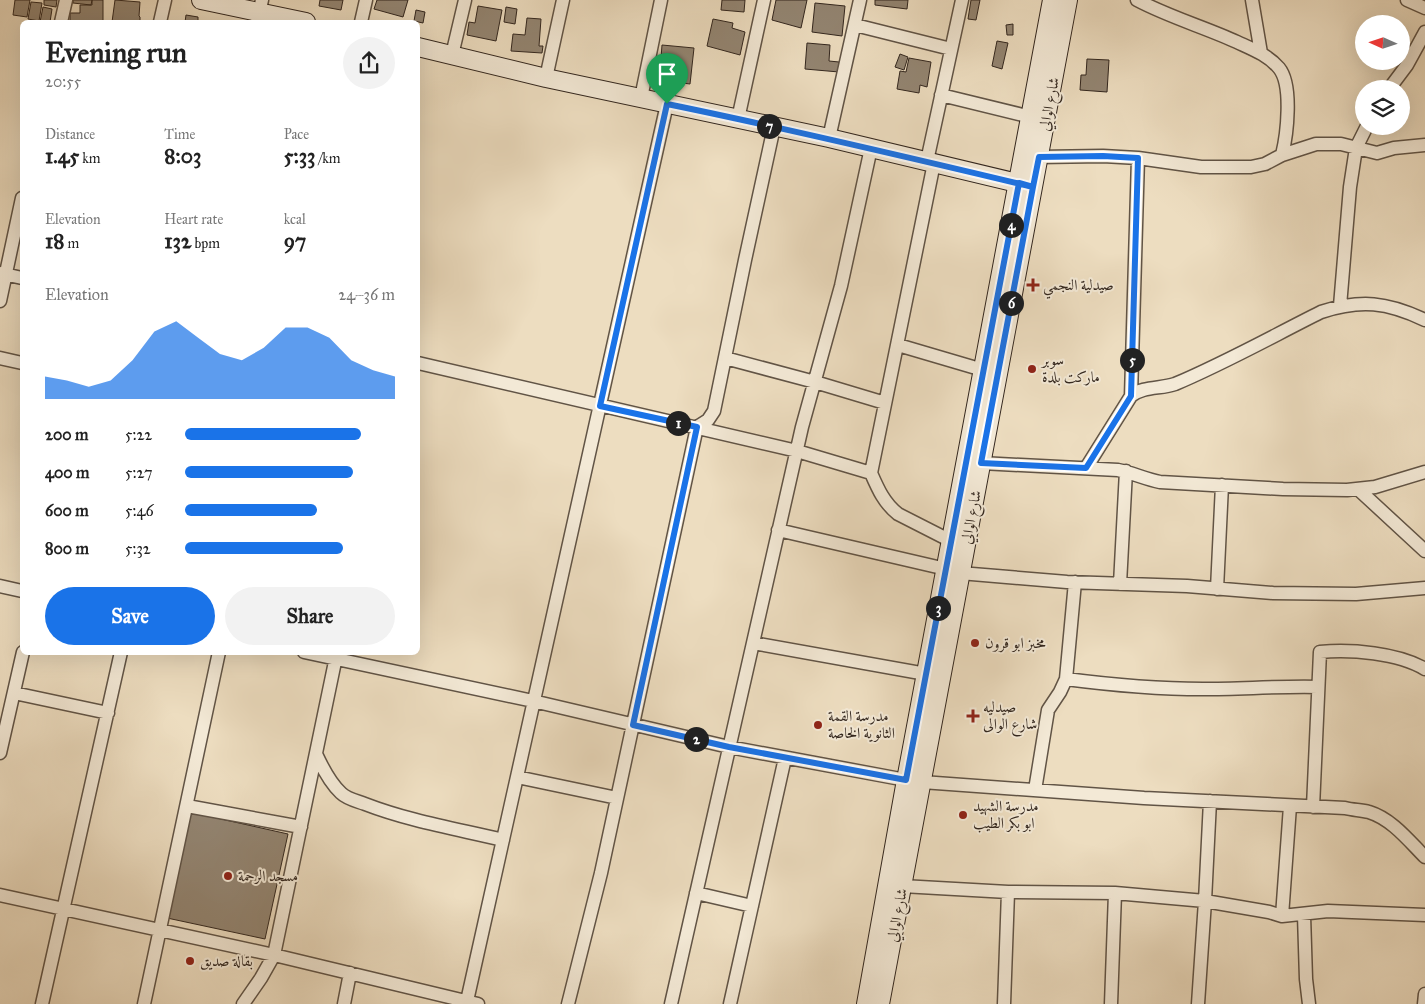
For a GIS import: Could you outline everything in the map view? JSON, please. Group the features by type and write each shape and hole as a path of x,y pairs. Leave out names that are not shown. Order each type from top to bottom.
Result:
{"street":[{"path":"61,20 66,0"},
{"path":"160,20 165,0"},
{"path":"202,0 297,20"},
{"path":"361,20 366,0"},
{"path":"452,55 465,0"},
{"path":"546,78 563,0"},
{"path":"641,98 661,0"},
{"path":"738,119 764,0"},
{"path":"829,138 860,0"},
{"path":"951,541 898,514 880,493 871,473 898,345 941,95 962,0"},
{"name":"شارع الوالي","path":"880,1004 902,886 926,674 981,463 1026,185 1030,117 1052,0"},
{"name":"شارع الوالي","path":"866,1004 914,781 953,571 951,541 983,370 1026,185 1039,157 1068,0"},
{"path":"1137,0 1156,10 1226,37 1261,53 1280,69 1285,84 1288,118 1287,137 1282,155"},
{"path":"1252,0 1261,53"},
{"path":"1407,0 1425,8"},
{"path":"855,25 951,49"},
{"path":"1396,80 1407,65 1425,32"},
{"path":"420,48 546,78 829,138 1026,185"},
{"path":"941,95 1030,117"},
{"path":"0,895 350,973 441,1000 473,1003 503,840 667,104"},
{"path":"568,1004 601,873 697,427 708,420 714,411 774,127"},
{"path":"1340,306 1349,195 1356,148 1362,135"},
{"path":"1039,157 1103,156 1138,158 1201,167 1251,167 1265,164 1282,155 1316,144 1341,144 1377,153 1394,148 1425,145"},
{"path":"671,1004 778,530 814,382 841,286 871,148"},
{"path":"1131,396 1138,158"},
{"path":"0,300 3,273 20,206"},
{"path":"3,273 20,277"},
{"path":"1086,468 1131,396 1136,392 1172,385 1204,371 1321,312 1340,306 1360,304 1390,305 1425,320"},
{"path":"898,345 983,370"},
{"path":"0,358 20,363"},
{"path":"725,358 886,403"},
{"path":"420,363 797,451 871,473"},
{"path":"981,463 1086,468 1126,472 1160,482 1283,489 1359,490 1425,472"},
{"path":"1120,584 1126,472"},
{"path":"1217,589 1222,485"},
{"path":"1359,490 1425,551"},
{"path":"778,530 953,571 1075,582 1273,593 1356,594 1425,588"},
{"path":"1035,790 1048,710 1066,679 1075,582"},
{"path":"0,586 20,591"},
{"path":"752,643 926,674"},
{"path":"1313,807 1320,652 1378,653 1398,658 1425,669"},
{"path":"0,753 22,655"},
{"path":"42,1004 120,655"},
{"path":"144,1004 218,655"},
{"path":"243,1004 274,955 336,656 729,747 914,781 1345,808 1369,812 1393,826 1425,857"},
{"path":"1066,679 1129,687 1205,689 1278,686 1318,687"},
{"path":"14,692 108,713"},
{"path":"316,754 323,769 340,793 348,797 381,810 503,840"},
{"path":"730,1004 785,758"},
{"path":"517,777 617,798"},
{"path":"1198,1004 1210,801"},
{"path":"187,806 300,827"},
{"path":"1282,916 1290,806"},
{"path":"902,886 1008,892 1115,893 1205,901 1282,916 1328,911 1425,915"},
{"path":"1004,1004 1008,892"},
{"path":"696,893 752,906"},
{"path":"1111,1004 1115,893"},
{"path":"1304,915 1306,979 1309,1004"},
{"path":"344,1004 350,973"},
{"path":"1424,1004 1425,994"}],"building":[{"path":"15,0 30,0 27,17 13,15"},
{"path":"44,0 57,0 56,7 44,5"},
{"path":"73,0 92,0 91,5 73,3"},
{"path":"92,0 103,0 103,20 70,20 70,13 80,13 80,5 92,5"},
{"path":"115,0 140,2 140,20 112,20"},
{"path":"320,0 343,0 341,10 319,6"},
{"path":"377,0 408,0 403,17 374,9"},
{"path":"722,0 745,0 744,12 721,10"},
{"path":"776,0 807,0 801,28 772,20"},
{"path":"875,0 908,0 907,9 875,5"},
{"path":"971,0 980,0 976,20 968,19"},
{"path":"31,2 42,3 39,20 28,19"},
{"path":"815,3 845,6 842,36 812,32"},
{"path":"478,6 502,10 496,41 467,35 469,22 475,23"},
{"path":"43,7 52,9 50,20 40,20"},
{"path":"506,7 517,9 515,24 504,22"},
{"path":"416,10 425,12 423,23 420,22 420,20 414,20"},
{"path":"186,15 198,17 198,20 185,20"},
{"path":"527,18 541,19 539,46 543,46 542,53 511,51 513,34 525,35"},
{"path":"713,19 733,23 732,28 745,32 740,55 707,46"},
{"path":"1013,24 1013,35 1007,35 1006,25"},
{"path":"997,41 1008,43 1002,69 992,66"},
{"path":"807,43 830,45 829,61 839,62 839,72 805,69"},
{"path":"662,45 694,48 690,84 675,82 676,73 660,71"},
{"path":"900,54 908,57 904,70 895,67"},
{"path":"909,58 931,62 927,87 920,85 919,93 897,89 900,71 906,72"},
{"path":"1087,59 1109,60 1107,92 1080,90 1081,75 1086,75"},
{"name":"مسجد الرحمة","path":"190,812 288,834 265,939 167,918"}],"place":[{"name":"صيدلية النجمي","path":"1033,285"},
{"name":"سوبر ماركت بلدة","path":"1032,369"},
{"name":"مخبز ابو قرون","path":"975,643"},
{"name":"صيدليه شارع الوالى","path":"973,716"},
{"name":"مدرسة القمة الثانوية الخاصة","path":"818,725"},
{"name":"مدرسة الشهيد ابو بكر الطيب","path":"963,815"},
{"name":"مسجد الرحمة","path":"228,876"},
{"name":"بقالة صديق","path":"190,961"}],"route":[{"path":"667,104 600,406 697,427 633,725 729,747 906,780 951,541 1019,183 1033,187 1039,157 1103,156 1138,158 1131,396 1086,468 981,463 1033,187 927,161 829,138 667,104"}]}
